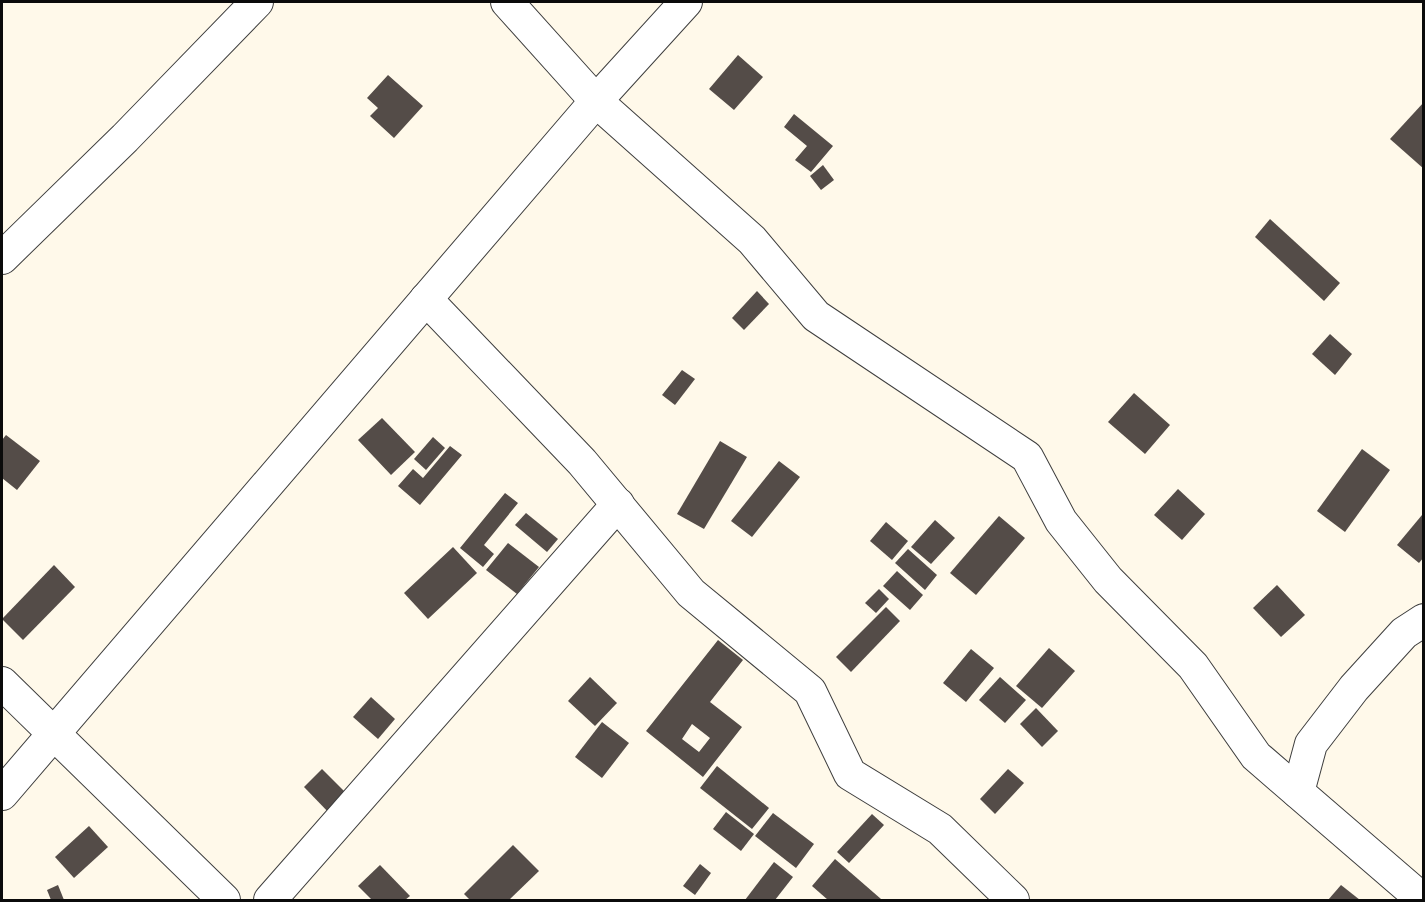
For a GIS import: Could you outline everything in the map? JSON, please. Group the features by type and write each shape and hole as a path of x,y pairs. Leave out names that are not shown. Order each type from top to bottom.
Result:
{"street":[{"path":"2,258 125,138 258,2"},
{"path":"507,2 596,101 752,240 816,316 1027,457 1061,521 1108,580 1193,666 1256,756 1423,900"},
{"path":"2,794 596,101 686,2"},
{"path":"426,299 582,462 691,593 810,691 850,774 940,829 1013,900"},
{"path":"270,900 618,504"},
{"path":"1298,792 1311,744 1375,664 1404,633 1424,620"},
{"path":"2,683 224,900"}],"building":[{"path":"738,55 763,77 734,110 709,89"},
{"path":"388,75 423,106 394,138 370,116 378,108 367,98"},
{"path":"1424,102 1424,169 1390,139"},
{"path":"794,114 833,146 811,172 795,160 807,146 784,127"},
{"path":"823,165 834,180 821,190 810,176"},
{"path":"1270,219 1340,283 1324,301 1255,237"},
{"path":"757,291 769,304 744,330 732,318"},
{"path":"1330,334 1352,354 1335,375 1312,354"},
{"path":"682,370 695,379 675,405 662,395"},
{"path":"1134,393 1170,425 1145,454 1108,422"},
{"path":"382,418 415,452 391,475 358,440"},
{"path":"6,435 40,461 17,490 2,478 2,440"},
{"path":"433,437 445,448 426,470 414,459"},
{"path":"720,441 747,457 704,529 677,514"},
{"path":"450,446 462,455 420,505 398,486 413,469 423,478"},
{"path":"1362,449 1390,470 1345,532 1317,511"},
{"path":"779,461 800,477 752,537 731,521"},
{"path":"1178,489 1205,514 1182,540 1154,515"},
{"path":"505,493 518,503 484,545 494,554 483,567 460,548"},
{"path":"526,513 558,539 547,552 515,525"},
{"path":"1422,515 1424,516 1424,557 1419,563 1397,545"},
{"path":"999,516 1025,538 976,595 950,573"},
{"path":"935,520 955,538 931,564 911,547"},
{"path":"886,522 908,541 892,560 870,541"},
{"path":"508,543 539,567 517,594 486,570"},
{"path":"453,547 477,573 428,619 404,593"},
{"path":"908,549 937,575 925,590 895,563"},
{"path":"54,565 75,587 23,640 2,619"},
{"path":"897,571 923,595 910,610 883,586"},
{"path":"1277,585 1305,615 1281,637 1253,608"},
{"path":"879,589 889,599 876,613 865,603"},
{"path":"886,607 900,621 851,672 836,657"},
{"path":"718,640 743,660 710,702 742,727 703,777 646,731","holes":["692,724 710,738 699,752 682,739"]},
{"path":"1049,648 1075,671 1042,708 1016,686"},
{"path":"971,649 994,668 966,702 943,683"},
{"path":"590,677 617,703 595,726 568,701"},
{"path":"1000,677 1026,700 1005,723 979,700"},
{"path":"371,697 395,719 378,739 353,717"},
{"path":"1036,708 1058,731 1042,747 1020,724"},
{"path":"602,722 629,743 602,778 575,757"},
{"path":"717,766 769,808 752,829 700,788"},
{"path":"322,769 350,797 332,816 304,787"},
{"path":"1008,769 1024,783 995,814 980,799"},
{"path":"726,812 754,834 741,851 713,829"},
{"path":"773,813 814,844 796,868 755,836"},
{"path":"872,814 884,825 849,863 837,852"},
{"path":"89,826 108,847 74,878 55,857"},
{"path":"513,845 539,871 509,900 470,900 464,894"},
{"path":"835,859 881,899 828,900 812,886"},
{"path":"774,862 793,877 775,900 745,900"},
{"path":"700,864 711,873 695,895 683,886"},
{"path":"380,865 410,896 405,900 372,900 358,886"},
{"path":"58,885 64,900 51,900 47,890"},
{"path":"1341,885 1360,900 1328,900"}]}
